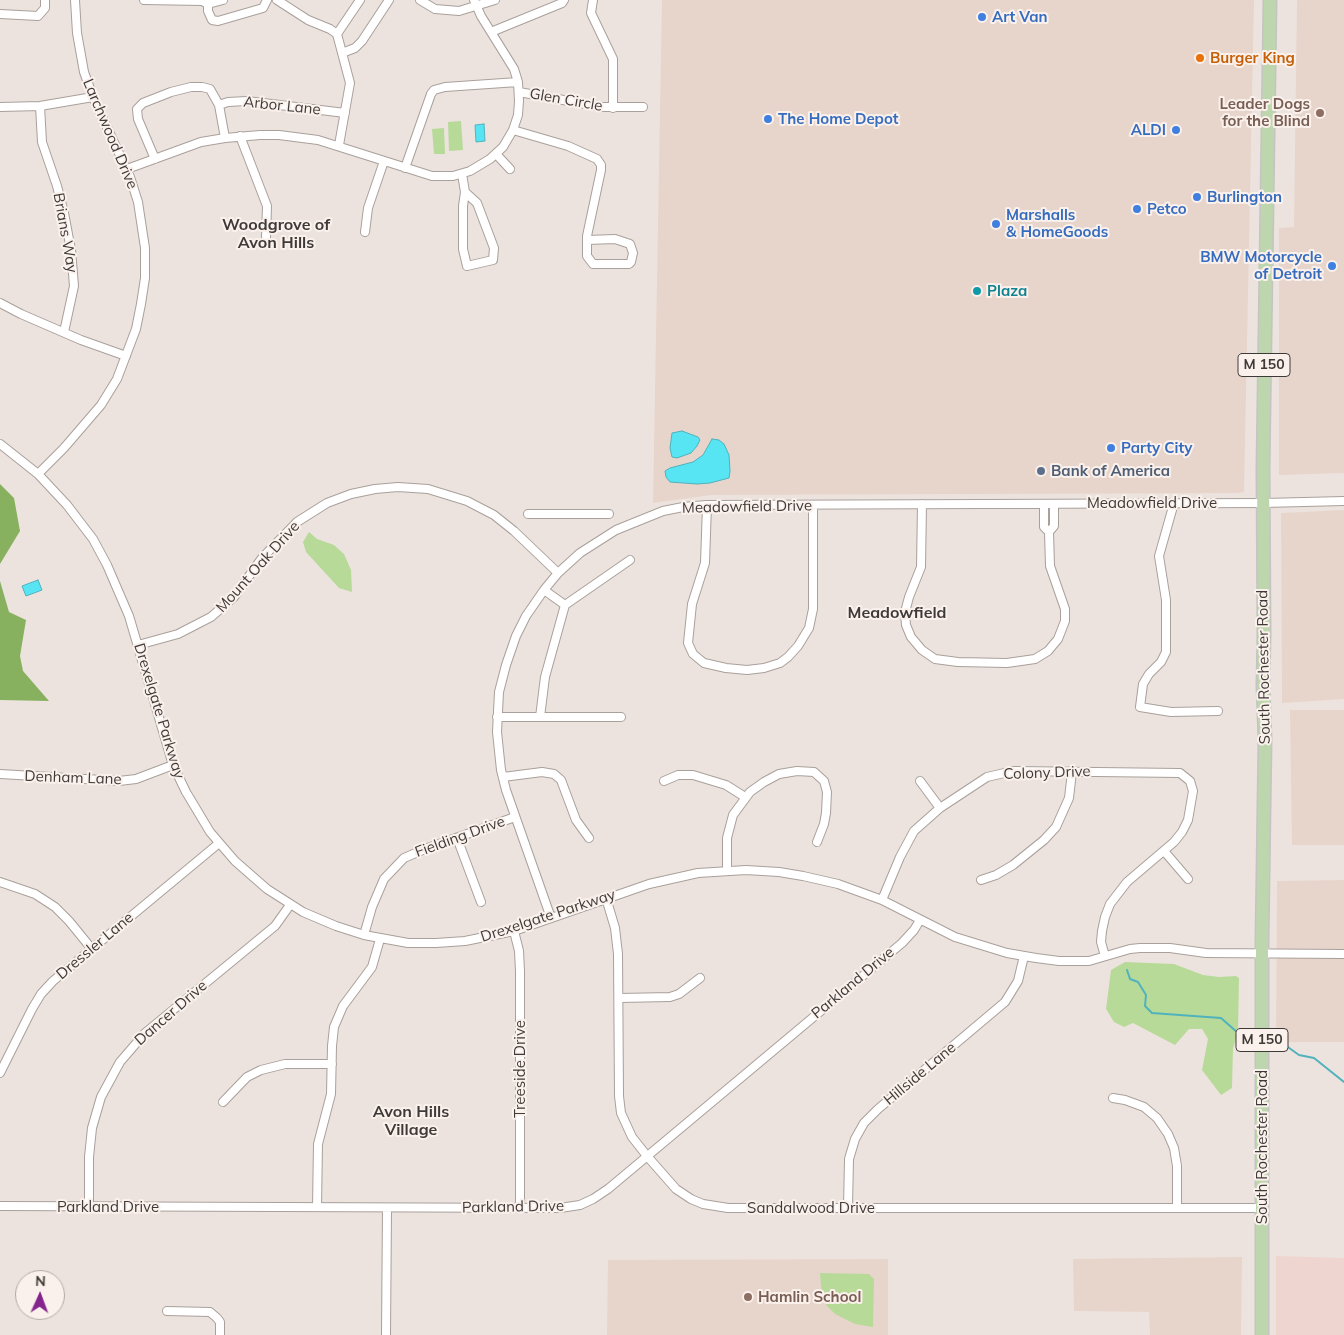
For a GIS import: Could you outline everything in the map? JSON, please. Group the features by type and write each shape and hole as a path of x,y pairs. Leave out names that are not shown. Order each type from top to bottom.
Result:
{"main road":[{"name":"South Rochester Road","path":"1262,1335 1262,955 1265,740 1263,691 1264,340 1270,0"}],"street":[{"path":"0,14 38,16 45,8 45,0"},
{"name":"Larchwood Drive","path":"38,474 64,448 101,405 117,379 139,317 145,268 145,248 138,202 127,169 93,97 79,53 75,0"},
{"path":"144,0 202,1 208,4 223,0"},
{"path":"208,4 208,11 212,20 218,21 263,8 267,0"},
{"path":"276,0 308,20 337,34 350,83 340,146"},
{"path":"337,34 360,0"},
{"path":"342,53 355,48 362,41 389,0"},
{"path":"420,0 435,9 447,11 459,11 475,3 495,0"},
{"path":"491,32 562,3 564,0"},
{"name":"Glen Circle","path":"592,0 591,13 613,59 613,108"},
{"path":"127,169 201,142 240,136 279,135 318,140 432,176 462,174 484,164 496,154 513,130 518,115 519,92 518,82 511,64 475,3"},
{"path":"405,168 434,90 445,87 518,82"},
{"path":"155,159 138,119 137,109 143,103 171,92 191,87 210,89 219,105 225,138"},
{"name":"Glen Circle","path":"519,92 602,107 643,107"},
{"path":"0,107 40,106 93,97"},
{"name":"Arbor Lane","path":"219,105 228,102 247,101 345,113"},
{"name":"Brians Way","path":"40,106 42,142 57,186 71,250 74,286 64,332"},
{"path":"513,130 568,146 597,159 601,165 601,170 590,216 587,240 587,256 593,264 629,264 631,262 633,253 630,244 615,239 587,240"},
{"path":"240,136 267,206 266,237"},
{"path":"496,154 510,169"},
{"path":"364,232 368,208 384,161"},
{"path":"462,174 465,192 463,248 467,266 493,260 494,248 477,203 465,192"},
{"path":"0,303 21,314 126,356"},
{"name":"Drexelgate Parkway","path":"0,444 38,474 67,505 93,539 120,592 138,645 173,765 194,807 218,844 257,882 290,905 328,923 364,935 380,938 408,942 451,943 479,939 514,930 635,888 673,878 727,871 768,871 838,884 882,900 920,920 972,943 1024,956 1076,961 1089,960 1140,948 1170,948 1206,953 1262,955 1344,954"},
{"name":"Mount Oak Drive","path":"138,645 178,634 211,617 234,597 262,558 297,522 327,503 351,494 375,489 398,487 428,489 467,501 494,515 558,573"},
{"name":"Meadowfield Drive","path":"551,918 503,777 498,749 497,717 500,692 509,655 526,616 544,590 558,573 580,554 616,530 663,511 707,505 1344,501"},
{"path":"1174,503 1159,556 1166,600 1166,652 1161,662 1142,684 1140,707 1172,712 1218,711"},
{"path":"922,504 921,567 906,604 905,619 907,629 916,643 930,656 943,661 1007,663 1025,662 1039,657 1054,645 1062,630 1066,616 1050,566 1049,532 1044,526 1044,504"},
{"path":"1049,532 1054,526 1054,504"},
{"path":"707,505 705,563 692,604 688,643 693,654 704,662 726,668 747,670 764,668 780,663 798,646 809,628 813,609 812,505"},
{"path":"528,514 609,514"},
{"path":"540,717 545,678 565,605 630,560"},
{"path":"544,590 565,605"},
{"path":"497,717 621,717"},
{"name":"Denham Lane","path":"0,774 119,781 136,778 173,765"},
{"path":"727,871 726,844 733,815 745,797 764,782 779,774 797,771 814,772 824,781 827,792 824,824 817,842"},
{"name":"Colony Drive","path":"882,900 911,835 926,819 978,782 997,774 1013,771 1180,773 1186,776 1193,791 1190,813 1182,832 1164,852 1126,882 1110,904 1104,917 1101,937 1105,956"},
{"path":"503,777 542,772 554,774 561,780 576,820 589,838"},
{"path":"981,880 1005,871 1018,862 1056,828 1069,798 1072,772"},
{"path":"664,781 678,775 693,775 726,785 745,797"},
{"path":"920,781 940,808"},
{"name":"Fielding Drive","path":"364,935 378,891 384,879 392,868 404,858 415,852 516,817"},
{"path":"457,838 480,902"},
{"name":"Dressler Lane","path":"0,1073 41,994 91,948 218,844"},
{"path":"1164,852 1188,879"},
{"path":"0,882 35,894 55,907 91,948"},
{"name":"Sandalwood Drive","path":"606,898 618,946 619,1096 621,1113 632,1138 676,1189 691,1199 703,1204 728,1208 1262,1208"},
{"name":"Dancer Drive","path":"89,1206 89,1157 94,1123 101,1097 120,1062 145,1033 275,926 290,905"},
{"name":"Parkland Drive","path":"0,1206 560,1208 585,1203 601,1195 902,943 920,920"},
{"name":"Treeside Drive","path":"514,930 520,965 520,1208"},
{"path":"317,1207 318,1144 330,1100 332,1037 336,1019 346,1000 372,967 380,938"},
{"name":"Hillside Lane","path":"848,1207 849,1159 855,1139 864,1123 878,1109 1005,1002 1018,981 1024,956"},
{"path":"619,998 670,997 679,994 700,978"},
{"path":"223,1102 247,1077 261,1070 286,1064 332,1064"},
{"path":"1113,1098 1144,1107 1157,1118 1168,1134 1174,1148 1177,1166 1177,1208"},
{"path":"386,1335 387,1208"},
{"path":"167,1311 210,1312 220,1322 220,1335"}],"shaded area":[{"path":"662,0 1254,0 1244,492 711,495 653,503"},
{"path":"1297,0 1344,0 1344,473 1279,475 1279,228 1294,227"},
{"path":"1344,510 1344,699 1282,703 1281,513"},
{"path":"1290,710 1344,710 1344,845 1292,845"},
{"path":"1344,880 1344,1042 1276,1042 1277,881"},
{"path":"1276,1256 1344,1258 1344,1335 1276,1335"},
{"path":"1242,1257 1241,1335 1150,1335 1149,1312 1074,1311 1073,1259"},
{"name":"Hamlin School","path":"888,1259 888,1335 607,1335 608,1260"}],"green space":[{"path":"461,121 463,150 449,151 448,122"},
{"path":"444,128 445,154 434,154 432,129"},
{"path":"0,484 14,498 20,531 0,564"},
{"path":"309,532 317,539 334,545 344,554 351,570 352,592 339,588 306,552 303,542"},
{"path":"0,581 9,612 26,620 20,656 23,671 49,701 0,700"},
{"path":"1125,962 1174,964 1203,975 1219,977 1236,976 1239,978 1238,1033 1233,1048 1232,1088 1221,1095 1202,1070 1208,1039 1202,1029 1189,1029 1175,1045 1133,1023 1124,1027 1114,1022 1106,1009 1111,970"},
{"path":"820,1273 869,1274 874,1279 873,1327 855,1324 835,1314 827,1306 822,1296"}],"water":[{"path":"484,124 485,141 476,142 475,125"},
{"path":"682,431 698,437 700,440 691,453 677,458 672,457 670,448 672,433"},
{"path":"712,439 719,440 724,444 729,455 729,478 697,484 670,482 666,477 665,471 693,462 703,455"},
{"path":"38,580 42,590 26,596 22,586"}],"waterway":[{"path":"1127,970 1130,979 1138,982 1146,995 1145,1006 1152,1013 1221,1018 1238,1033"},
{"path":"1278,1051 1285,1045 1299,1055 1314,1058 1344,1082"}],"place":[{"name":"Art Van","path":"982,17"},
{"name":"Burger King","path":"1200,58"},
{"name":"Leader Dogs for the Blind","path":"1320,113"},
{"name":"The Home Depot","path":"768,119"},
{"name":"ALDI","path":"1176,130"},
{"name":"Burlington","path":"1197,197"},
{"name":"Petco","path":"1137,209"},
{"name":"Marshalls & HomeGoods","path":"996,224"},
{"name":"BMW Motorcycle of Detroit","path":"1332,266"},
{"name":"Plaza","path":"977,291"},
{"name":"Party City","path":"1111,448"},
{"name":"Bank of America","path":"1041,471"},
{"name":"Hamlin School","path":"748,1297"}],"district":[{"name":"Woodgrove of Avon Hills","path":"276,234"},
{"name":"Meadowfield","path":"897,613"},
{"name":"Avon Hills Village","path":"411,1121"}]}
